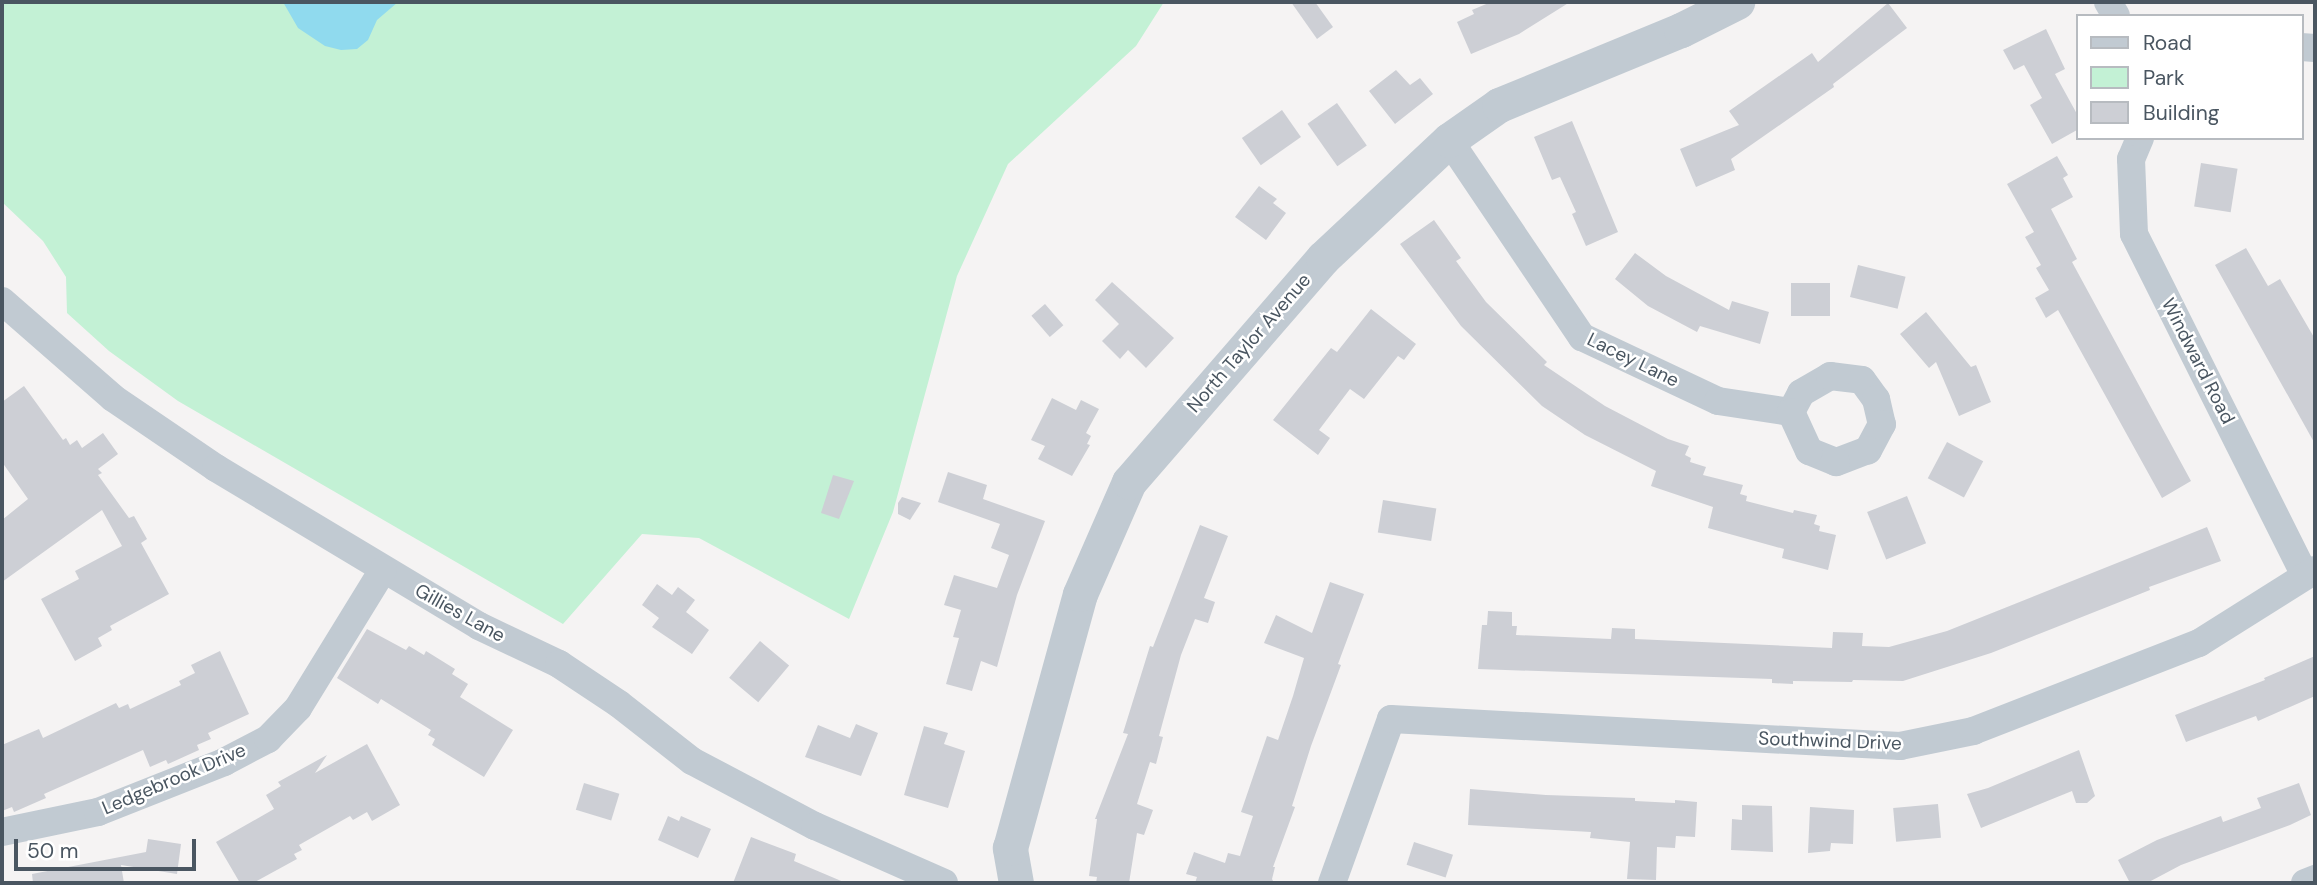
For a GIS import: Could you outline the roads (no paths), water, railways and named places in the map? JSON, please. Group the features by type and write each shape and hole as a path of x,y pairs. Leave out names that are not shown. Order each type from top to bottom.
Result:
{"street":[{"name":"North Taylor Avenue","path":"1016,883 1010,848 1080,594 1129,482 1323,258 1448,140 1499,105 1681,30 1737,2"},
{"name":"Lacey Lane","path":"1448,140 1582,337 1718,401 1791,412"},
{"name":"Windward Road","path":"2139,140 2131,159 2134,234 2310,573"},
{"name":"Gillies Lane","path":"2,301 113,398 216,468 479,626 559,664 619,705 692,761 815,826 944,883"},
{"name":"Ledgebrook Drive","path":"2,832 99,811 225,762 268,739 299,708 383,570"},
{"name":"Southwind Drive","path":"1332,883 1391,719 1900,746 1973,731 2199,643 2310,573"},
{"path":"2305,883 2315,879"}],"water":[{"path":"283,2 398,2 377,20 368,40 357,49 341,50 325,46 298,28"}]}
